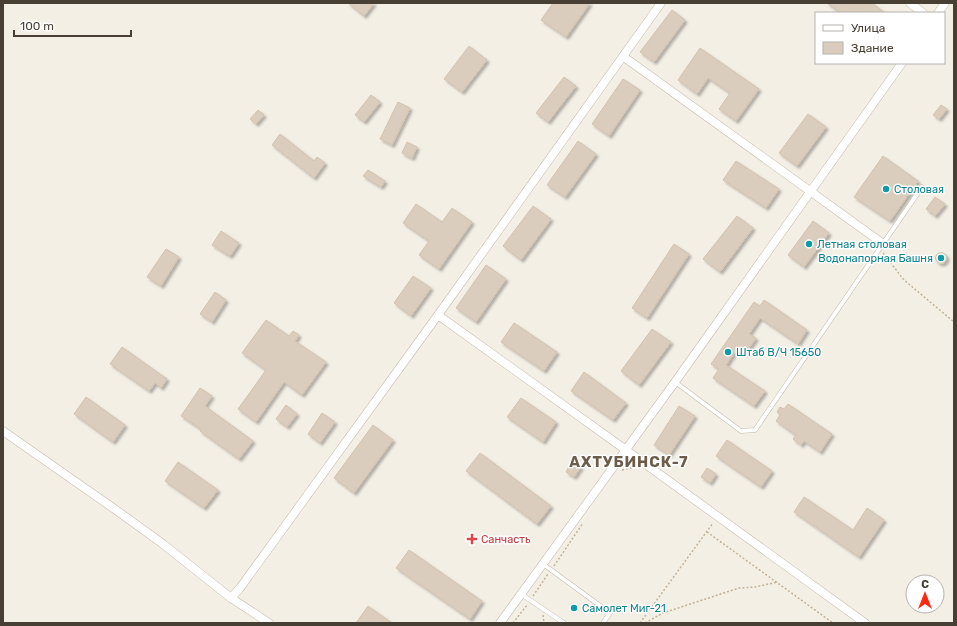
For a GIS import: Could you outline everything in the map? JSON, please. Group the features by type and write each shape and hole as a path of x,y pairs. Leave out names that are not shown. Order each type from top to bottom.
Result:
{"street":[{"path":"231,598 240,588 438,315 624,57 661,3"},
{"path":"910,3 922,12"},
{"path":"939,12 945,3"},
{"path":"624,57 810,191 881,246"},
{"path":"500,623 675,382 901,64"},
{"path":"438,315 865,623"},
{"path":"3,431 122,514 231,598 269,623"}],"lane":[{"path":"675,382 741,431 755,430 922,187"},
{"path":"543,564 610,613 603,623"},
{"path":"521,594 564,623"}],"path":[{"path":"881,246 904,280 954,322"},
{"path":"619,470 638,466"},
{"path":"514,623 585,521"},
{"path":"640,623 715,521"},
{"path":"707,532 833,623"},
{"path":"646,623 663,613 739,588 755,587 778,582"}],"building":[{"path":"348,3 374,3 364,16"},
{"path":"553,3 590,3 566,37 541,20"},
{"path":"827,3 872,3 884,12 840,12"},
{"path":"672,10 685,20 654,62 640,52"},
{"path":"469,46 487,60 462,92 444,79"},
{"path":"700,48 759,89 736,121 719,109 730,93 708,78 697,94 678,80"},
{"path":"564,77 576,86 548,122 536,113"},
{"path":"623,79 640,90 609,136 592,124"},
{"path":"371,95 380,102 364,122 355,115"},
{"path":"398,102 410,108 392,145 380,139"},
{"path":"941,105 947,109 939,119 933,115"},
{"path":"258,110 264,115 256,124 250,119"},
{"path":"808,114 826,127 797,166 779,153"},
{"path":"280,134 314,161 317,157 325,163 314,178 272,145"},
{"path":"578,141 596,154 565,197 547,185"},
{"path":"407,142 417,147 412,158 402,153"},
{"name":"Столовая","path":"883,156 918,181 890,221 854,197"},
{"path":"736,161 779,189 766,208 723,180"},
{"path":"368,170 385,181 381,187 363,176"},
{"path":"935,197 945,204 935,216 926,209"},
{"path":"416,204 442,222 452,208 472,222 439,269 419,255 429,241 403,223"},
{"path":"533,206 551,219 521,260 503,246"},
{"path":"737,216 753,228 720,272 703,259"},
{"name":"Летная столовая","path":"813,221 829,233 804,267 788,255"},
{"path":"221,231 239,243 230,256 212,245"},
{"path":"674,244 689,254 647,318 632,308"},
{"path":"166,249 179,257 161,286 147,277"},
{"name":"Водонапорная Башня","path":"939,253 943,253 945,254 945,262 939,263 936,260 936,256"},
{"path":"486,265 506,279 476,322 456,308"},
{"path":"413,276 431,288 411,316 394,303"},
{"path":"215,292 226,300 212,322 200,314"},
{"name":"Штаб В/Ч 15650","path":"764,300 807,330 798,344 760,318 749,334 756,338 745,354 737,349 726,365 765,391 754,406 713,378 719,369 711,364 754,302 760,306"},
{"path":"266,320 289,336 293,331 299,335 295,341 326,362 302,395 284,382 256,422 238,409 266,370 242,353"},
{"path":"514,323 557,352 544,371 501,342"},
{"path":"652,329 671,342 639,385 621,371"},
{"path":"122,347 167,379 161,388 155,383 149,391 110,364"},
{"path":"584,372 626,403 613,420 571,391"},
{"path":"200,388 212,396 205,406 253,441 239,459 200,431 201,429 181,416"},
{"path":"86,397 125,425 113,442 74,414"},
{"path":"521,398 556,422 543,442 507,417"},
{"path":"788,404 832,434 820,452 804,441 801,445 793,439 796,435 776,421 780,415 777,412 780,407 784,409"},
{"path":"286,405 297,414 287,427 276,419"},
{"path":"679,406 695,416 669,455 654,445"},
{"path":"322,413 335,422 320,443 308,434"},
{"path":"373,425 393,440 354,493 334,478"},
{"path":"727,440 772,471 761,487 716,456"},
{"path":"480,453 551,506 537,524 466,471"},
{"path":"572,461 581,467 574,477 566,472"},
{"path":"178,462 218,490 204,508 165,481"},
{"path":"707,468 716,474 710,483 701,477"},
{"path":"804,497 853,530 867,508 884,520 859,557 794,512"},
{"path":"409,550 482,601 470,619 396,568"},
{"path":"368,606 392,623 356,623"}],"place":[{"name":"Столовая","path":"886,189"},
{"name":"Летная столовая","path":"809,244"},
{"name":"Водонапорная Башня","path":"941,258"},
{"name":"Штаб В/Ч 15650","path":"728,352"},
{"name":"Санчасть","path":"472,539"},
{"name":"Самолет Миг-21","path":"574,608"}],"district":[{"name":"АХТУБИНСК-7","path":"629,462"}]}
